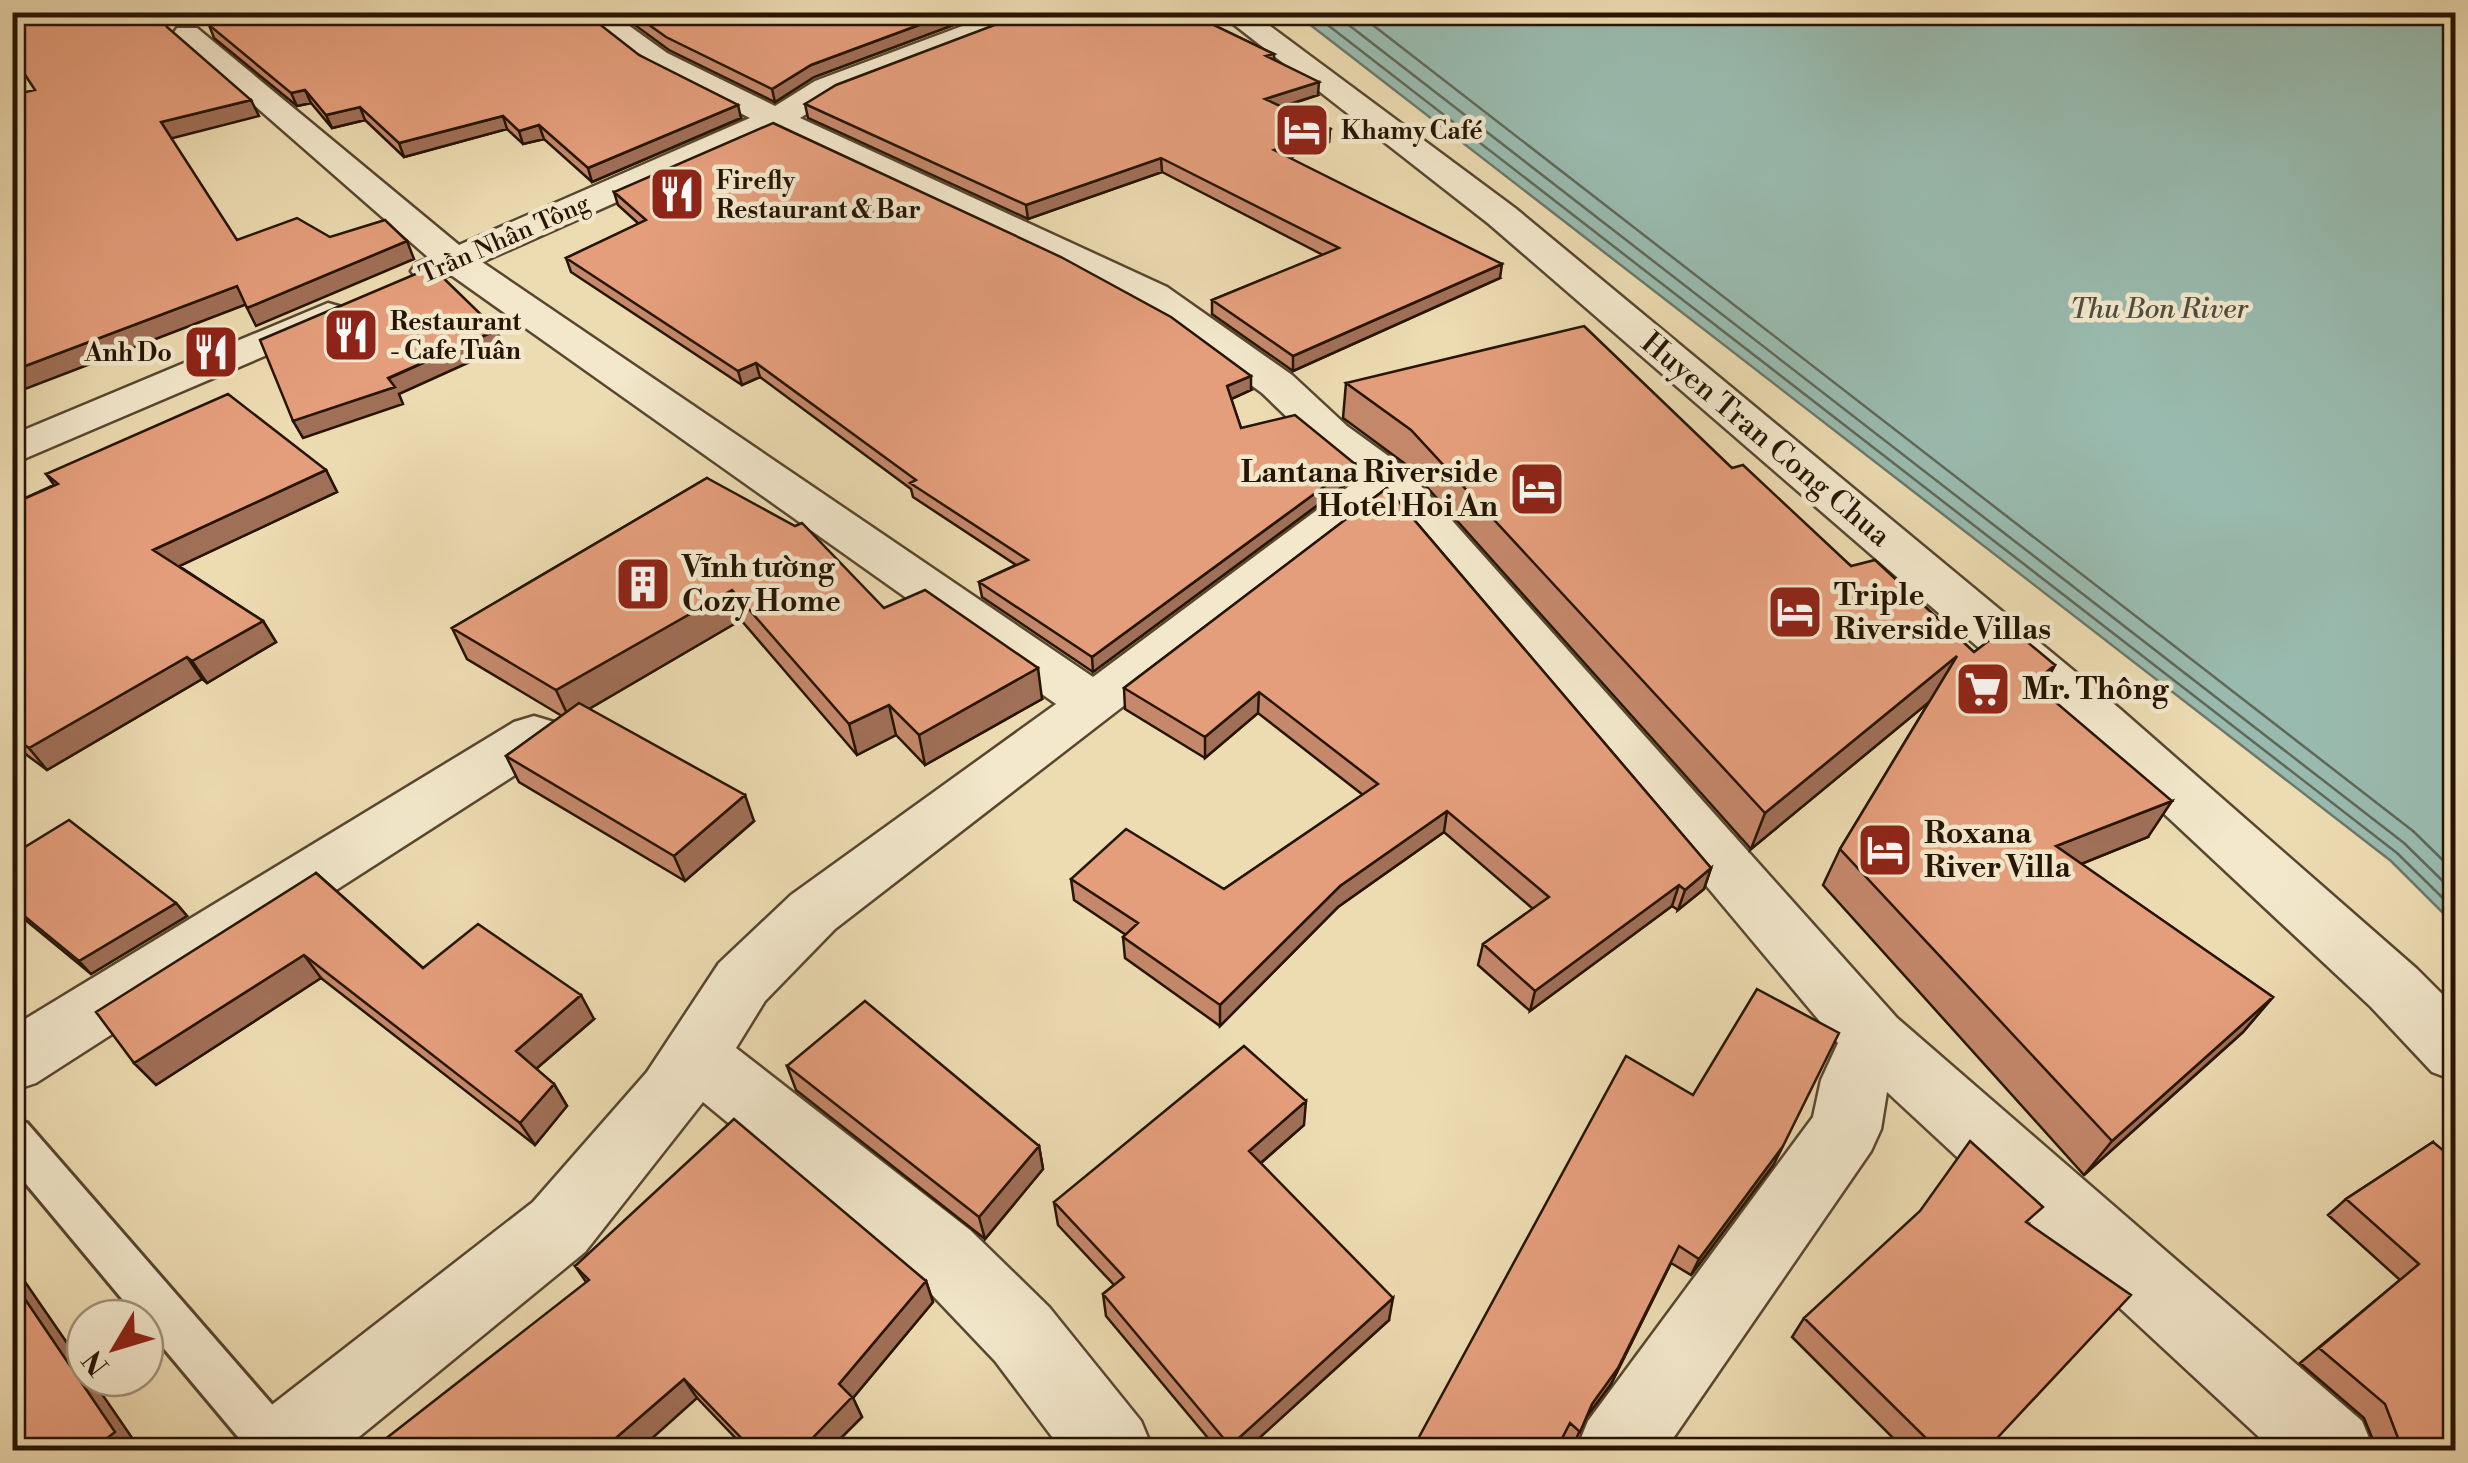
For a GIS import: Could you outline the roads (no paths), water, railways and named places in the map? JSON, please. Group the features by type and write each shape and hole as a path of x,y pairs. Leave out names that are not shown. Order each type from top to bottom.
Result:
{"street":[{"path":"591,12 656,59 1153,295 1277,384 1331,435 1389,478 1874,1038 2333,1450"},
{"name":"Trần Nhân Tông","path":"401,283 776,119 826,88 1028,12"},
{"name":"Huyen Tran Cong Chua","path":"1232,12 1502,216 2056,684 2394,988 2456,1052"},
{"path":"187,34 454,260 1094,704"},
{"path":"12,451 366,298"},
{"path":"280,1450 559,1227 671,1093 742,982 814,912 1389,478"},
{"path":"12,1062 534,736"},
{"path":"1617,1450 1846,1128 1855,1080 1874,1038"},
{"path":"695,1056 944,1255 1022,1334 1112,1450"}],"lane":[{"path":"12,1136 280,1450"}],"water":[{"name":"Thu Bon River","path":"1295,13 2455,13 2455,925 2391,861"}],"place":[{"name":"Khamy Café","path":"1302,130"},
{"name":"Firefly Restaurant & Bar","path":"677,194"},
{"name":"Restaurant - Cafe Tuân","path":"351,335"},
{"name":"Anh Do","path":"211,352"},
{"name":"Lantana Riverside Hotel Hoi An","path":"1537,489"},
{"name":"Vĩnh tường Cozy Home","path":"643,584"},
{"name":"Triple Riverside Villas","path":"1795,612"},
{"name":"Mr. Thông","path":"1983,689"},
{"name":"Roxana River Villa","path":"1885,850"}]}
